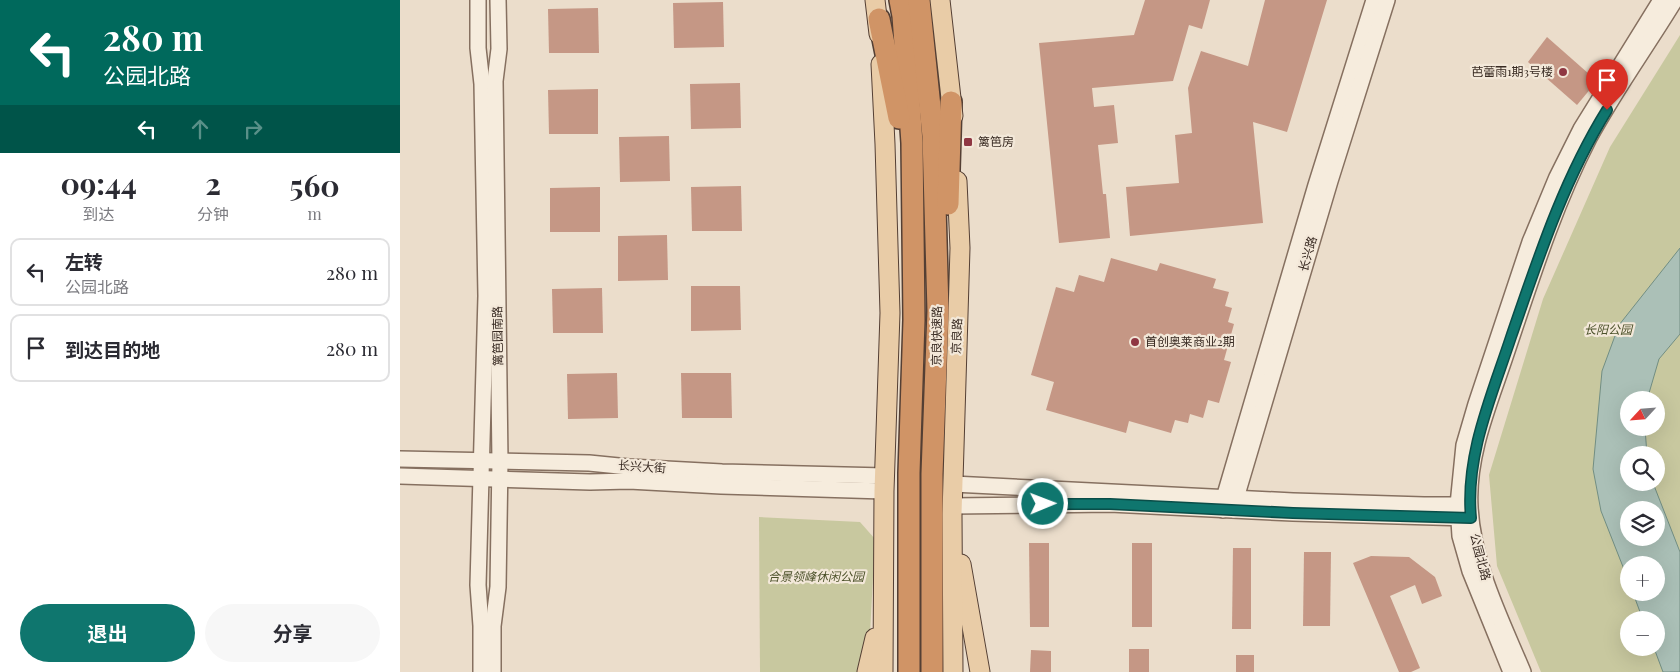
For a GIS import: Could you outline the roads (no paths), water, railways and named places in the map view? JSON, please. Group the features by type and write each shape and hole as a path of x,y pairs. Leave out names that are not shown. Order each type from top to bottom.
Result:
{"highway":[{"name":"京良快速路","path":"900,0 903,16 912,143 914,320 909,473 909,672"},
{"name":"京良快速路","path":"919,0 933,136 938,339 932,474 932,672"},
{"path":"877,10 912,177"},
{"path":"938,339 943,306 946,258 952,102"}],"main road":[{"name":"京良路","path":"940,0 956,142 960,248 952,510 951,600 953,672"},
{"path":"877,10 885,144 890,313 884,484 882,672"},
{"path":"952,510 980,672"},
{"path":"867,672 883,593"}],"street":[{"name":"篱笆园南路","path":"478,0 478,48 482,84 486,296 478,585 481,626 481,672"},
{"name":"篱笆园南路","path":"493,672 493,626 498,587 500,479 495,90 499,49 498,0"},
{"name":"长兴路","path":"1229,504 1316,185 1374,0"},
{"name":"长兴路","path":"1229,504 1387,0"},
{"name":"公园北路","path":"1524,672 1480,567 1464,512 1464,445 1530,242 1557,177 1581,129 1661,0"},
{"name":"公园北路","path":"1511,672 1470,571 1460,536 1476,447 1543,245 1568,183 1590,137 1675,0"},
{"name":"长兴大街","path":"400,459 589,462 629,467 884,484"},
{"name":"长兴大街","path":"400,476 629,481 721,486 884,484"},
{"path":"953,484 1229,504"},
{"path":"952,510 1078,504 1229,504 1424,506 1464,512"}],"place":[{"name":"芭蕾雨1期3号楼","path":"1563,72"},
{"name":"篱笆房","path":"968,142"},
{"name":"首创奥莱商业2期","path":"1135,342"}],"park label":[{"name":"长阳公园","path":"1608,330"},
{"name":"合景领峰休闲公园","path":"816,577"}]}
